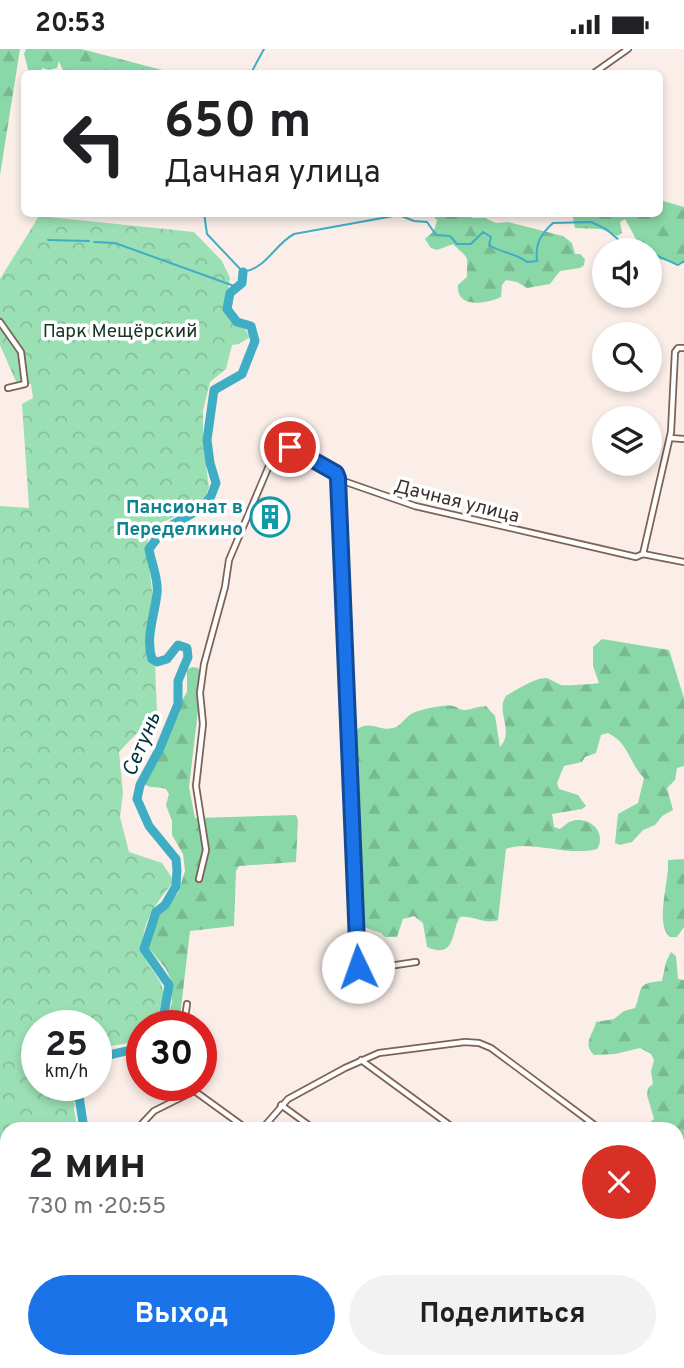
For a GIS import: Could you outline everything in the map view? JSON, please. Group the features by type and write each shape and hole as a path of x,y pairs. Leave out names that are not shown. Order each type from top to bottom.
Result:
{"street":[{"path":"598,70 628,49"},
{"path":"0,322 21,352 23,363 25,384 8,388"},
{"path":"684,348 676,349 675,352 670,439 643,554 684,562"},
{"path":"670,439 684,439"},
{"name":"Дачная улица","path":"199,879 206,850 196,786 204,724 201,693 204,664 225,587 229,560 274,454 281,448 290,447 336,473 338,478 415,506 636,557 643,554"},
{"path":"338,478 347,749 359,969 416,962"},
{"path":"186,1010 187,1004"},
{"path":"268,1122 281,1105 361,1060 389,1051 465,1042 480,1043 491,1048 591,1122"},
{"path":"361,1060 445,1122"},
{"path":"144,1122 154,1111 173,1101"},
{"path":"208,1101 237,1122"},
{"path":"281,1105 304,1122"}],"green space":[{"path":"0,49 20,49 0,175"},
{"path":"26,49 81,49 162,70 63,70 59,61 57,68 28,70 24,54"},
{"path":"663,201 684,207 684,263 662,260 662,238 635,238 625,219 620,222 622,233 617,236 601,229 575,228 573,217 663,217"},
{"name":"Парк Мещёрский","path":"38,217 194,232 222,261 230,278 225,306 234,324 245,329 250,337 232,345 226,369 210,382 203,411 203,444 209,487 205,498 190,510 159,524 149,532 147,548 152,590 157,712 119,752 123,793 120,817 129,852 162,863 174,881 150,915 143,939 143,952 147,962 162,986 164,996 161,1008 126,1010 126,1043 112,1046 112,1010 21,1010 21,1101 75,1101 77,1122 0,1122 0,506 29,508 22,404 33,398 31,384 17,384 0,345 0,279"},
{"path":"434,217 485,218 496,223 508,222 563,236 572,243 575,254 580,254 585,259 584,265 560,271 550,284 527,288 506,280 502,285 501,297 473,303 462,298 459,293 458,285 467,277 466,258 453,244 437,250 431,248 425,239 434,231 437,220"},
{"path":"602,639 669,650 684,698 684,766 677,768 675,780 667,788 673,810 662,816 655,825 643,830 632,842 620,845 615,843 618,814 638,803 644,778 615,737 608,733 601,735 596,753 585,757 582,762 564,766 557,783 559,789 578,795 586,806 552,814 554,827 560,829 576,820 589,822 598,830 600,836 597,849 573,851 515,846 506,849 498,920 460,917 451,942 443,950 427,947 423,923 414,916 403,919 397,937 385,937 364,927 358,910 353,756 356,730 366,726 393,728 412,714 434,707 449,706 464,710 486,706 495,716 500,747 506,735 503,702 506,696 542,678 561,685 599,683 593,666 593,647"},
{"path":"198,668 202,676 189,787 195,818 296,815 296,862 239,866 236,871 234,926 190,931 181,1010 170,1010 171,980 166,969 149,948 148,942 154,920 178,893 185,871 183,854 172,835 172,821 166,805 169,794 166,789 144,784 144,779 179,714 181,702 187,692 187,670"},
{"path":"684,859 684,927 677,937 670,937 663,922 668,860"},
{"path":"671,952 676,956 678,979 684,980 684,1122 650,1122 654,1119 647,1095 648,1088 653,1084 651,1071 654,1060 651,1054 640,1048 615,1054 594,1055 589,1047 589,1039 596,1022 614,1019 624,1011 635,1008 644,985 662,981"}],"waterway":[{"name":"Сетунь","path":"253,70 264,49"},
{"path":"205,217 207,234 243,272 258,266 294,234 388,217"},
{"path":"404,217 427,222 436,235 450,236 457,244 471,244 483,232 491,237 489,245 527,262 537,261 540,239 553,223 591,222 616,238"},
{"path":"48,240 89,241"},
{"path":"94,242 115,243 237,287"},
{"path":"662,258 678,265 684,261"},
{"name":"Сетунь","path":"165,1010 169,985 144,949 156,912 165,905 176,886 176,859 149,826 137,799 140,785 159,750 178,704 178,681 188,657 187,648 178,645 167,659 157,662 152,659 150,634 157,588 149,549 163,530 202,508 216,483 207,440 214,390 242,374 255,341 251,326 237,322 227,309 230,293 242,283 243,272"},
{"name":"Сетунь","path":"112,1054 126,1051"},
{"name":"Сетунь","path":"80,1101 83,1122"}],"place":[{"name":"Пансионат в Переделкино","path":"270,517"}],"route":[{"path":"290,447 336,473 338,478 358,967"}]}
